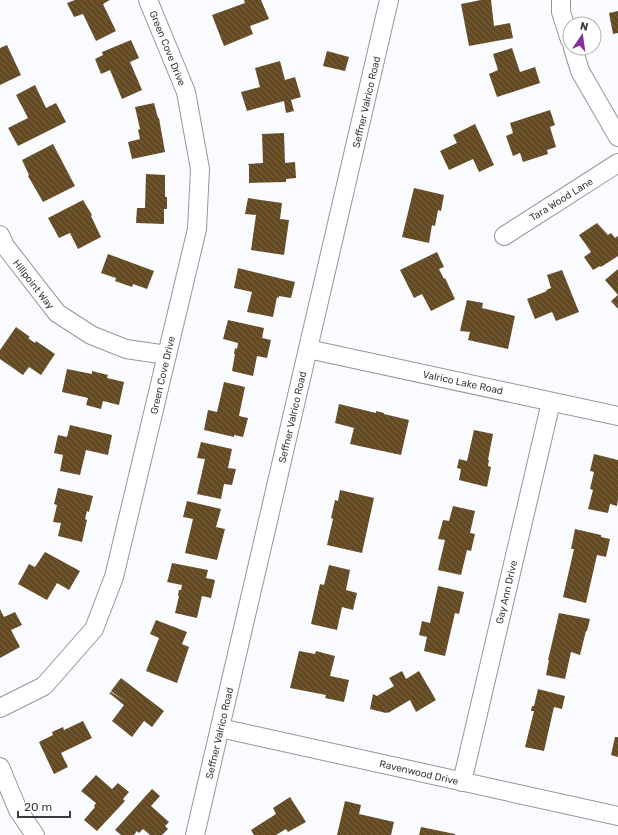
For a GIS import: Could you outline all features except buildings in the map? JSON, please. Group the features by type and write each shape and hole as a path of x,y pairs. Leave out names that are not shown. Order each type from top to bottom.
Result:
{"street":[{"name":"Green Cove Drive","path":"0,708 44,686 94,629 114,577 197,229 200,169 186,92 148,0"},
{"name":"Seffner Valrico Road","path":"195,835 389,0"},
{"path":"560,0 562,16"},
{"path":"575,56 580,71 618,137"},
{"name":"Tara Wood Lane","path":"504,236 618,163"},
{"name":"Hillpoint Way","path":"0,235 5,246 57,313 91,335 126,349 167,355"},
{"name":"Valrico Lake Road","path":"308,348 618,416"},
{"name":"Gay Ann Drive","path":"462,782 551,402"},
{"name":"Ravenwood Drive","path":"220,728 618,816"},
{"path":"0,767 18,810 35,835"}]}
